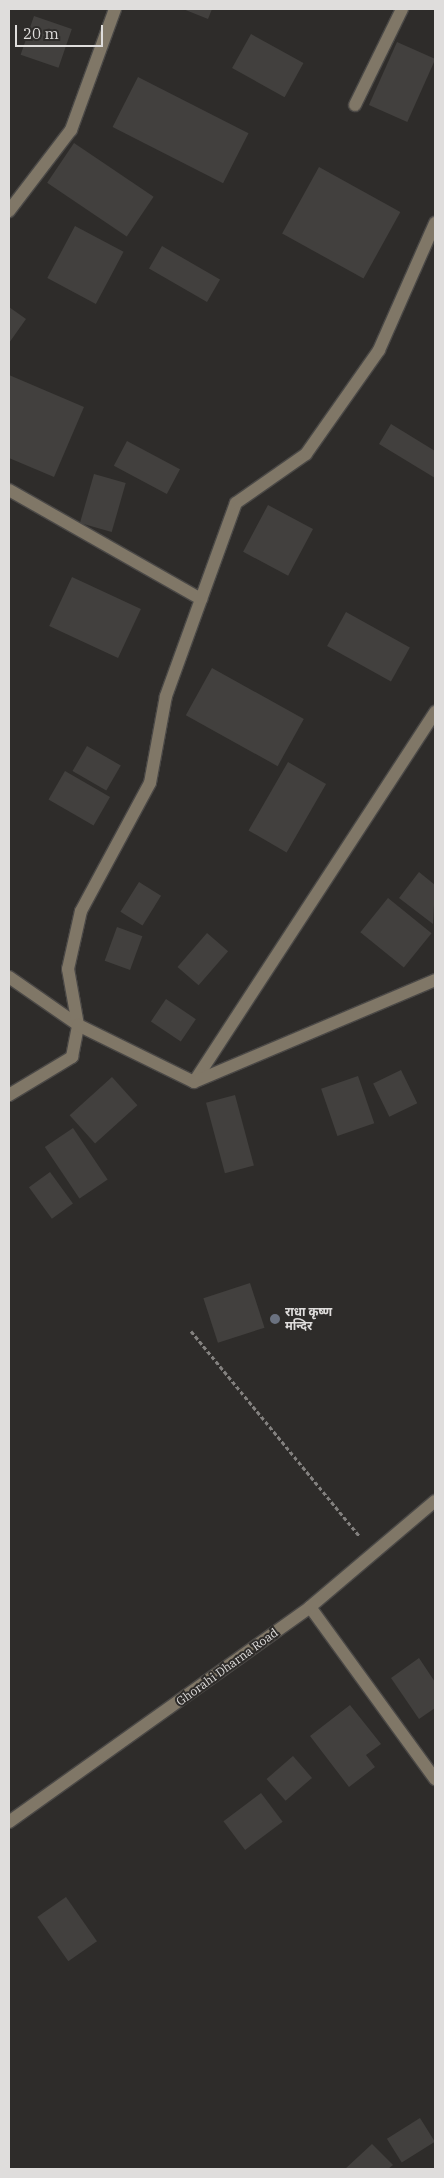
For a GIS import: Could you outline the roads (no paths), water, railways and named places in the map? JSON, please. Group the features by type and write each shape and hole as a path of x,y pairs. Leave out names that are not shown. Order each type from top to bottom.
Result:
{"street":[{"path":"9,211 71,130 115,9"},
{"path":"354,106 402,9"},
{"path":"9,1094 72,1057 78,1025 68,969 81,911 150,783 166,696 236,503 306,454 379,350 435,223"},
{"path":"9,490 201,599"},
{"path":"194,1082 435,712"},
{"path":"9,977 78,1025 194,1082 435,980"},
{"name":"Ghorahi Dharna Road","path":"9,1822 310,1607 435,1501"},
{"path":"310,1607 435,1778"}],"place":[{"name":"राधा कृष्ण मन्दिर","path":"275,1319"}]}
